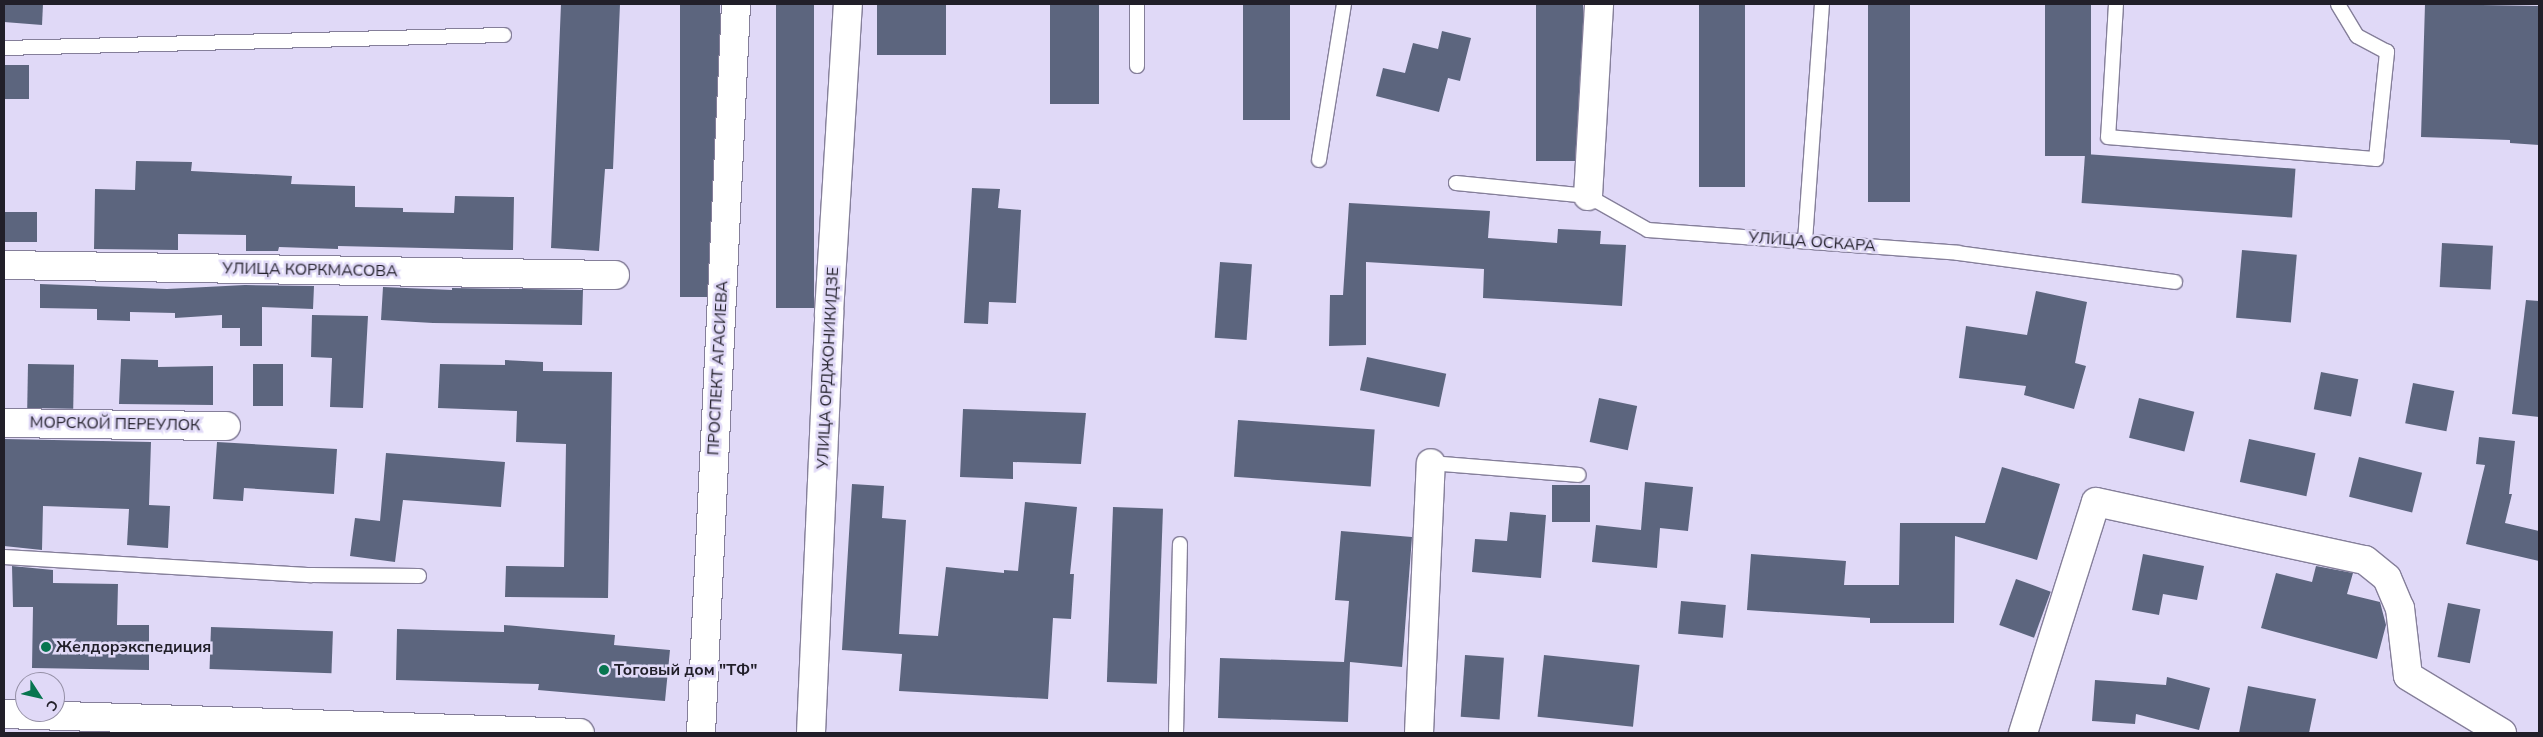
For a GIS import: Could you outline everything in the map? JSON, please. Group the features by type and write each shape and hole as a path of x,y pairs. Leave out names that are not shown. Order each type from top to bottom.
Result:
{"street":[{"name":"ПРОСПЕКТ АГАСИЕВА","path":"701,733 706,589 736,4"},
{"name":"УЛИЦА ОРДЖОНИКИДЗЕ","path":"811,733 829,323 848,4"},
{"path":"1588,196 1599,4"},
{"name":"УЛИЦА КОРКМАСОВА","path":"4,265 615,275"},
{"name":"МОРСКОЙ ПЕРЕУЛОК","path":"4,423 226,426"},
{"path":"1419,733 1431,463"},
{"path":"2023,733 2096,502 2364,560 2387,578 2400,608 2408,676 2502,733"},
{"path":"4,714 580,733"}],"lane":[{"path":"1137,4 1137,66"},
{"path":"1318,160 1344,4"},
{"path":"1805,241 1822,4"},
{"path":"2116,4 2108,136 2376,159 2387,52 2357,36 2338,4"},
{"path":"4,48 504,36"},
{"name":"УЛИЦА ОСКАРА","path":"1456,183 1588,196 1648,230 1958,253 2175,282"},
{"path":"1431,463 1579,475"},
{"path":"1176,733 1180,544"},
{"path":"4,557 311,575 419,576"}],"building":[{"path":"4,4 43,4 42,25 4,22"},
{"path":"561,4 620,4 613,169 605,169 599,251 551,248"},
{"path":"680,4 720,4 720,297 680,297"},
{"path":"776,4 814,4 814,308 776,308"},
{"path":"877,4 946,4 946,55 877,55"},
{"path":"1050,4 1099,4 1099,104 1050,104"},
{"path":"1243,4 1290,4 1290,120 1243,120"},
{"path":"1536,4 1583,4 1583,161 1536,161"},
{"path":"1699,4 1745,4 1745,187 1699,187"},
{"path":"1868,4 1910,4 1910,202 1868,202"},
{"path":"2045,4 2091,4 2091,156 2045,156"},
{"path":"2425,4 2539,6 2539,145 2510,143 2510,140 2421,137"},
{"path":"1442,31 1471,38 1460,81 1448,78 1439,112 1376,96 1383,68 1405,73 1413,43 1438,49"},
{"path":"4,65 29,65 29,99 4,99"},
{"path":"2085,154 2295,169 2292,218 2082,203"},
{"path":"136,161 192,162 191,171 292,176 291,184 355,186 355,207 403,208 403,212 454,213 455,196 514,197 513,250 338,246 338,249 279,247 278,251 246,251 246,235 178,234 178,250 94,249 95,189 135,190"},
{"path":"972,188 1000,189 998,208 1021,210 1016,303 989,302 988,324 964,323"},
{"path":"1349,203 1490,211 1488,238 1557,243 1558,229 1601,231 1600,244 1626,245 1622,306 1483,298 1484,269 1366,262 1366,345 1329,346 1330,295 1343,295"},
{"path":"4,212 37,212 37,242 4,242"},
{"path":"2442,243 2493,246 2491,290 2440,287"},
{"path":"2242,250 2297,255 2291,323 2236,318"},
{"path":"1220,262 1252,264 1247,340 1215,338"},
{"path":"40,284 167,289 245,285 314,286 313,309 262,307 262,346 240,346 240,328 222,328 222,315 175,318 175,313 130,312 130,321 97,320 97,309 40,308"},
{"path":"383,287 452,290 452,288 583,290 582,325 433,323 381,320"},
{"path":"2036,291 2087,302 2075,363 2086,366 2074,409 2024,395 2026,386 1959,378 1966,326 2027,335"},
{"path":"2526,300 2539,301 2539,417 2512,414"},
{"path":"312,315 368,316 363,408 330,407 332,358 311,357"},
{"path":"1367,357 1446,374 1439,407 1360,390"},
{"path":"121,359 158,360 158,367 213,366 213,405 119,404"},
{"path":"505,360 543,362 543,371 612,372 608,598 505,597 506,566 564,567 566,444 516,442 517,411 438,408 440,364 505,365"},
{"path":"28,364 74,365 73,409 27,408"},
{"path":"253,364 283,364 283,406 253,406"},
{"path":"2321,372 2358,379 2351,417 2314,409"},
{"path":"2413,383 2454,391 2446,431 2405,423"},
{"path":"1599,398 1637,406 1628,450 1590,442"},
{"path":"2139,398 2194,412 2184,452 2129,438"},
{"path":"963,409 1086,413 1081,464 1013,462 1013,479 960,477"},
{"path":"1238,420 1375,430 1371,486 1234,477"},
{"path":"2479,437 2515,441 2509,494 2512,494 2505,523 2539,531 2539,561 2466,544 2485,465 2476,464"},
{"path":"4,439 151,442 149,505 170,506 168,548 127,545 129,509 43,506 42,550 4,546"},
{"path":"2249,439 2316,453 2306,496 2240,482"},
{"path":"217,442 337,449 334,494 244,488 243,501 213,499"},
{"path":"386,453 505,462 501,507 403,500 395,562 350,556 355,518 380,521"},
{"path":"2359,457 2422,473 2412,513 2349,497"},
{"path":"2002,467 2060,484 2037,560 1955,536 1954,623 1870,623 1870,618 1747,610 1751,554 1846,561 1844,585 1899,585 1900,523 1985,523"},
{"path":"1645,482 1693,487 1688,531 1660,528 1657,568 1592,562 1596,525 1641,530"},
{"path":"852,484 884,486 882,518 906,520 899,634 938,636 946,567 1004,573 1004,570 1018,571 1025,502 1077,507 1070,574 1074,574 1071,619 1053,618 1048,699 899,691 902,654 842,650"},
{"path":"1552,485 1590,485 1590,522 1552,522"},
{"path":"1113,507 1163,509 1157,684 1107,682"},
{"path":"1510,512 1546,515 1541,578 1472,572 1475,539 1507,541"},
{"path":"1341,531 1412,537 1402,667 1350,662 1348,722 1218,718 1220,658 1344,662 1349,601 1335,600"},
{"path":"2143,554 2204,566 2197,600 2163,594 2159,615 2132,610"},
{"path":"12,566 53,570 53,583 118,584 117,625 149,625 149,670 32,668 33,607 13,607"},
{"path":"2316,566 2353,573 2347,594 2380,602 2386,625 2377,659 2261,628 2276,573 2312,582"},
{"path":"2016,579 2051,592 2034,638 1999,625"},
{"path":"1681,601 1726,605 1723,638 1678,634"},
{"path":"2448,603 2480,609 2470,663 2438,657"},
{"path":"504,625 615,635 614,645 670,650 665,701 538,690 539,684 396,680 397,629 504,632"},
{"path":"211,627 333,631 331,673 210,669"},
{"path":"1465,655 1504,658 1500,720 1461,717"},
{"path":"1544,655 1639,665 1633,727 1538,717"},
{"path":"2167,677 2210,688 2199,730 2136,714 2135,724 2092,721 2095,680 2166,685"},
{"path":"2248,686 2316,699 2309,733 2239,733"}],"place":[{"name":"Желдорэкспедиция","path":"46,647"},
{"name":"Тоговый дом \"ТФ\"","path":"604,670"}]}
